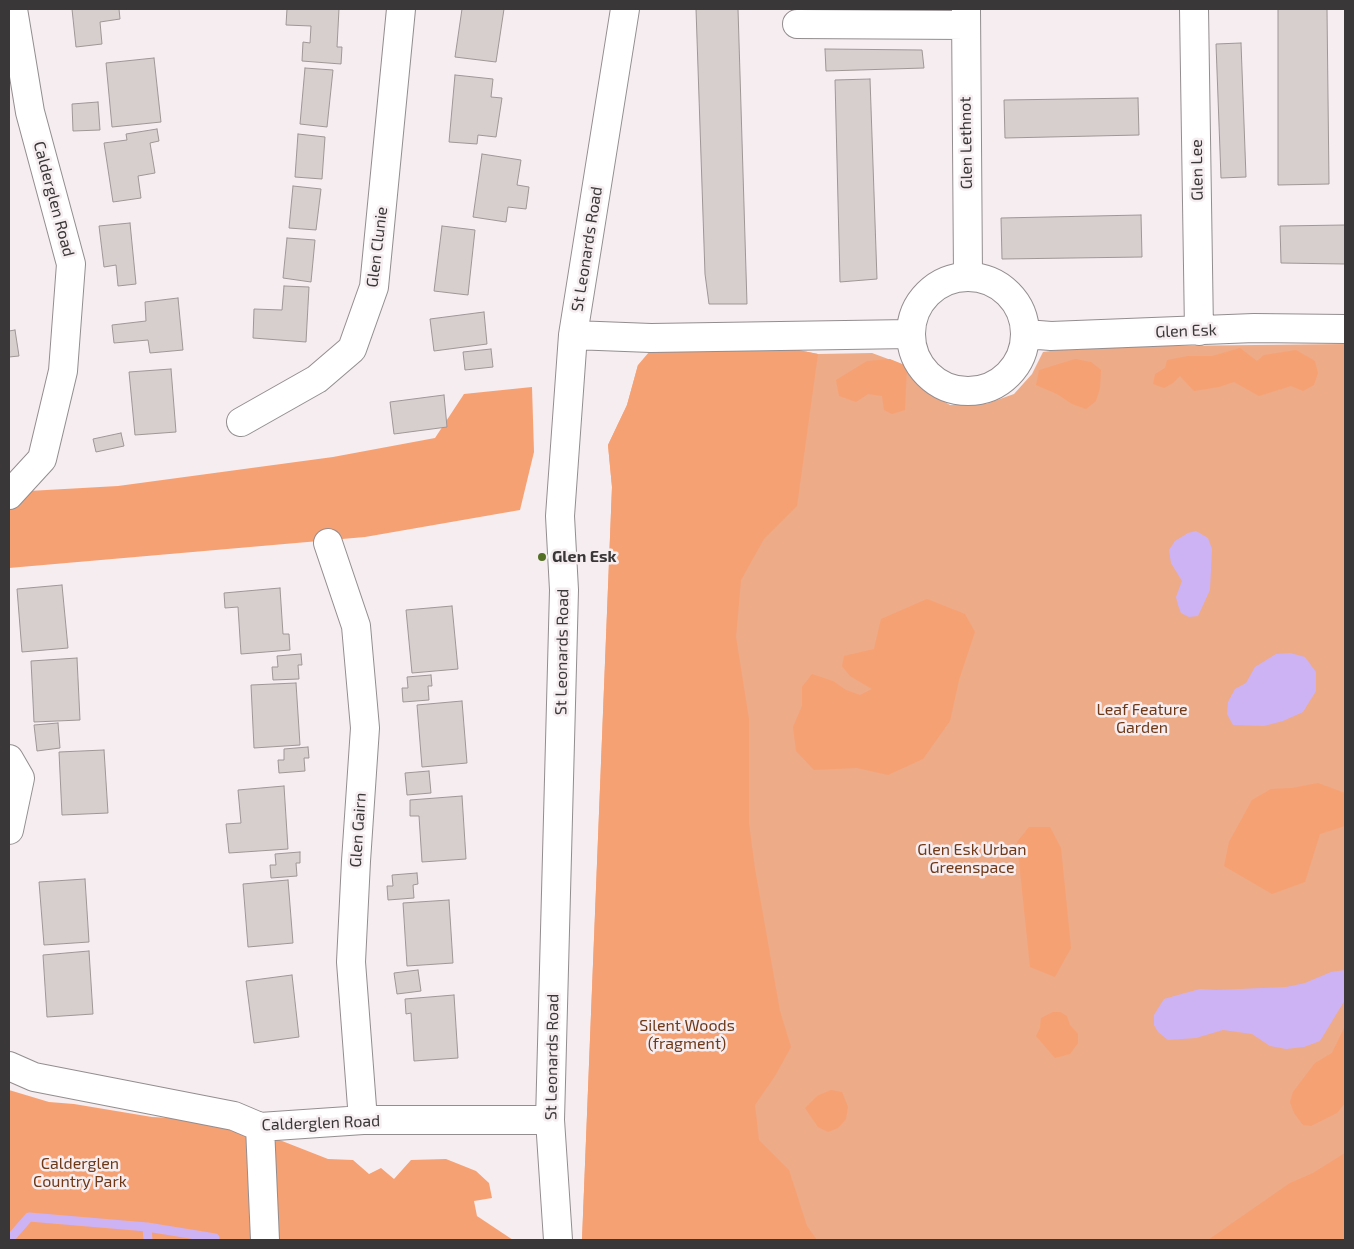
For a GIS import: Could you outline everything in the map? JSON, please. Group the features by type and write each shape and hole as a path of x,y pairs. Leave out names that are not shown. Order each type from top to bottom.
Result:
{"street":[{"name":"Calderglen Road","path":"9,495 42,459 63,371 71,264 30,112 13,9"},
{"name":"Glen Clunie","path":"241,422 317,379 352,348 374,287 402,9"},
{"name":"St Leonards Road","path":"558,1240 550,1120 564,590 560,516 573,335 625,9"},
{"name":"Glen Lee","path":"1194,9 1199,330"},
{"path":"797,24 966,17"},
{"name":"Glen Lethnot","path":"966,17 968,276"},
{"path":"968,276 1000,285 1011,294 1022,313 1026,334 1024,352 1016,368 1003,380 987,389 970,392 951,389 935,382 922,369 914,352 910,334 913,316 922,300 946,281 968,276"},
{"name":"Glen Esk","path":"1026,334 1051,336 1254,328 1345,328"},
{"path":"573,335 658,338 910,334"},
{"name":"Glen Gairn","path":"328,544 356,626 365,728 351,962 363,1120"},
{"path":"9,759 20,778 9,830"},
{"name":"Calderglen Road","path":"9,1066 34,1077 234,1116 260,1127 363,1120 550,1120"},
{"path":"260,1127 265,1240"}],"green space":[{"name":"Glen Esk Urban Greenspace","path":"1345,344 1345,1240 582,1240 612,487 608,445 627,405 638,365 758,348 798,350 818,354 872,353 907,366 925,391 950,405 986,404 1014,394 1032,374 1043,352 1079,347"},
{"name":"Silent Woods (fragment)","path":"655,345 798,350 818,354 797,506 764,539 741,580 736,637 749,719 749,823 755,869 780,1011 791,1047 775,1076 755,1105 759,1140 789,1170 807,1226 817,1240 582,1240 612,487 608,445 627,405 638,365"},
{"path":"1240,348 1257,361 1264,355 1296,350 1315,361 1318,373 1314,385 1303,391 1291,386 1259,396 1234,382 1219,387 1194,391 1180,376 1164,388 1153,384 1155,374 1165,368 1167,360 1188,356 1212,356"},
{"path":"890,359 907,366 905,410 892,414 884,410 882,396 868,394 856,402 839,396 836,380 867,361"},
{"path":"1075,359 1091,362 1101,370 1100,388 1096,401 1086,409 1072,404 1057,394 1036,385 1039,370"},
{"path":"532,387 534,452 520,510 365,537 9,568 9,494 11,492 118,486 333,457 435,438 464,394"},
{"path":"927,599 965,614 975,632 959,680 950,721 923,759 888,775 857,768 814,770 796,751 793,727 802,706 802,687 812,674 833,681 846,690 860,695 872,689 850,676 842,666 844,656 874,649 881,619"},
{"path":"1318,783 1345,793 1345,826 1320,834 1305,882 1272,894 1224,866 1229,842 1252,800 1271,789 1292,788"},
{"path":"1029,827 1050,827 1061,848 1071,948 1055,977 1030,967 1017,842"},
{"path":"1053,1012 1060,1012 1067,1016 1070,1025 1078,1034 1078,1043 1070,1054 1055,1058 1036,1036 1040,1028 1041,1018"},
{"path":"1345,1026 1345,1103 1337,1113 1311,1126 1303,1125 1294,1113 1290,1102 1293,1092 1315,1063 1332,1053"},
{"name":"Calderglen Country Park","path":"9,1090 49,1102 74,1104 152,1117 231,1121 328,1159 353,1160 369,1174 381,1168 394,1179 411,1160 446,1159 476,1171 489,1183 492,1198 474,1201 477,1216 513,1240 9,1240"},
{"path":"831,1090 842,1092 848,1107 846,1119 838,1128 828,1132 818,1127 805,1108 817,1096"},
{"path":"1345,1153 1345,1240 1208,1240 1290,1183 1313,1173"}],"shaded area":[{"path":"1196,531 1208,538 1212,549 1210,590 1198,616 1189,617 1181,613 1178,605 1176,597 1182,581 1171,563 1169,550 1175,541 1188,533"},
{"path":"1290,653 1305,657 1316,672 1316,691 1303,712 1283,721 1264,726 1233,725 1227,714 1228,702 1235,689 1246,683 1255,667 1276,654"},
{"path":"1345,970 1345,1000 1320,1041 1304,1047 1286,1049 1270,1046 1252,1034 1223,1030 1196,1038 1168,1040 1158,1032 1154,1025 1154,1015 1164,999 1200,989 1286,987 1305,983 1331,972"}],"building":[{"path":"72,9 119,9 120,19 100,22 102,44 76,47"},
{"path":"287,9 339,9 337,47 342,47 341,64 302,61 303,42 310,43 311,26 286,25"},
{"path":"462,9 504,9 496,62 455,57"},
{"path":"696,9 738,9 747,304 709,304 705,274"},
{"path":"1278,9 1327,9 1329,184 1278,185"},
{"path":"1241,43 1246,177 1221,178 1216,44"},
{"path":"825,49 922,50 924,68 826,71"},
{"path":"154,58 161,122 112,127 106,63"},
{"path":"305,68 333,70 327,127 300,124"},
{"path":"455,75 493,79 491,97 502,98 496,137 478,135 477,144 449,142"},
{"path":"870,79 877,279 840,282 835,80"},
{"path":"1138,98 1139,135 1005,138 1004,100"},
{"path":"98,102 100,130 73,131 72,104"},
{"path":"157,129 159,141 150,143 155,173 138,176 141,198 113,202 104,143 127,140 126,134"},
{"path":"298,134 325,137 322,179 295,177"},
{"path":"482,154 521,160 517,185 529,187 526,209 508,207 506,222 473,217"},
{"path":"293,186 321,189 316,230 289,228"},
{"path":"1141,215 1142,257 1002,259 1001,218"},
{"path":"130,223 136,284 118,286 116,265 104,267 99,226"},
{"path":"1345,225 1345,264 1281,263 1280,226"},
{"path":"442,226 475,230 468,295 434,291"},
{"path":"287,238 315,240 311,282 283,278"},
{"path":"284,286 309,287 306,342 253,338 254,309 282,310"},
{"path":"178,298 183,350 150,353 148,340 114,343 112,325 146,321 145,302"},
{"path":"484,312 487,344 434,351 430,319"},
{"path":"15,330 19,356 9,357 9,331"},
{"path":"491,349 493,367 465,370 463,352"},
{"path":"171,369 176,432 135,435 129,372"},
{"path":"444,395 447,427 394,434 390,402"},
{"path":"121,433 124,446 96,452 93,439"},
{"path":"62,585 68,648 22,652 17,589"},
{"path":"280,588 283,634 289,634 290,650 241,654 238,607 225,608 224,593"},
{"path":"452,606 458,669 412,673 406,610"},
{"path":"301,654 302,665 298,665 299,679 273,680 272,667 278,667 277,656"},
{"path":"77,658 80,720 34,722 31,661"},
{"path":"431,675 432,686 428,686 429,700 403,702 402,688 408,688 407,677"},
{"path":"296,683 300,745 254,748 251,685"},
{"path":"462,701 467,763 422,767 417,705"},
{"path":"58,723 60,748 37,751 34,725"},
{"path":"308,747 309,758 304,758 305,771 279,773 278,760 284,760 284,749"},
{"path":"104,750 108,813 62,815 59,752"},
{"path":"429,771 431,793 407,795 405,773"},
{"path":"284,786 288,849 229,853 226,824 241,823 238,790"},
{"path":"462,796 466,859 422,862 419,816 410,816 410,800"},
{"path":"300,852 300,863 296,863 297,876 271,878 270,865 276,865 275,854"},
{"path":"417,873 418,884 413,885 414,898 388,900 387,886 393,886 392,875"},
{"path":"85,879 89,942 44,945 39,882"},
{"path":"288,880 293,943 248,947 243,884"},
{"path":"449,900 453,963 407,966 403,903"},
{"path":"89,951 93,1014 47,1017 43,955"},
{"path":"418,970 421,991 397,994 394,973"},
{"path":"292,975 299,1037 254,1043 246,981"},
{"path":"454,995 458,1058 414,1061 411,1013 406,1014 405,999"}],"waterway":[{"path":"9,1240 29,1217 147,1227 215,1238"},
{"path":"147,1227 148,1240"}],"place":[{"name":"Glen Esk","path":"542,557"}],"park label":[{"name":"Leaf Feature Garden","path":"1142,719"}]}
